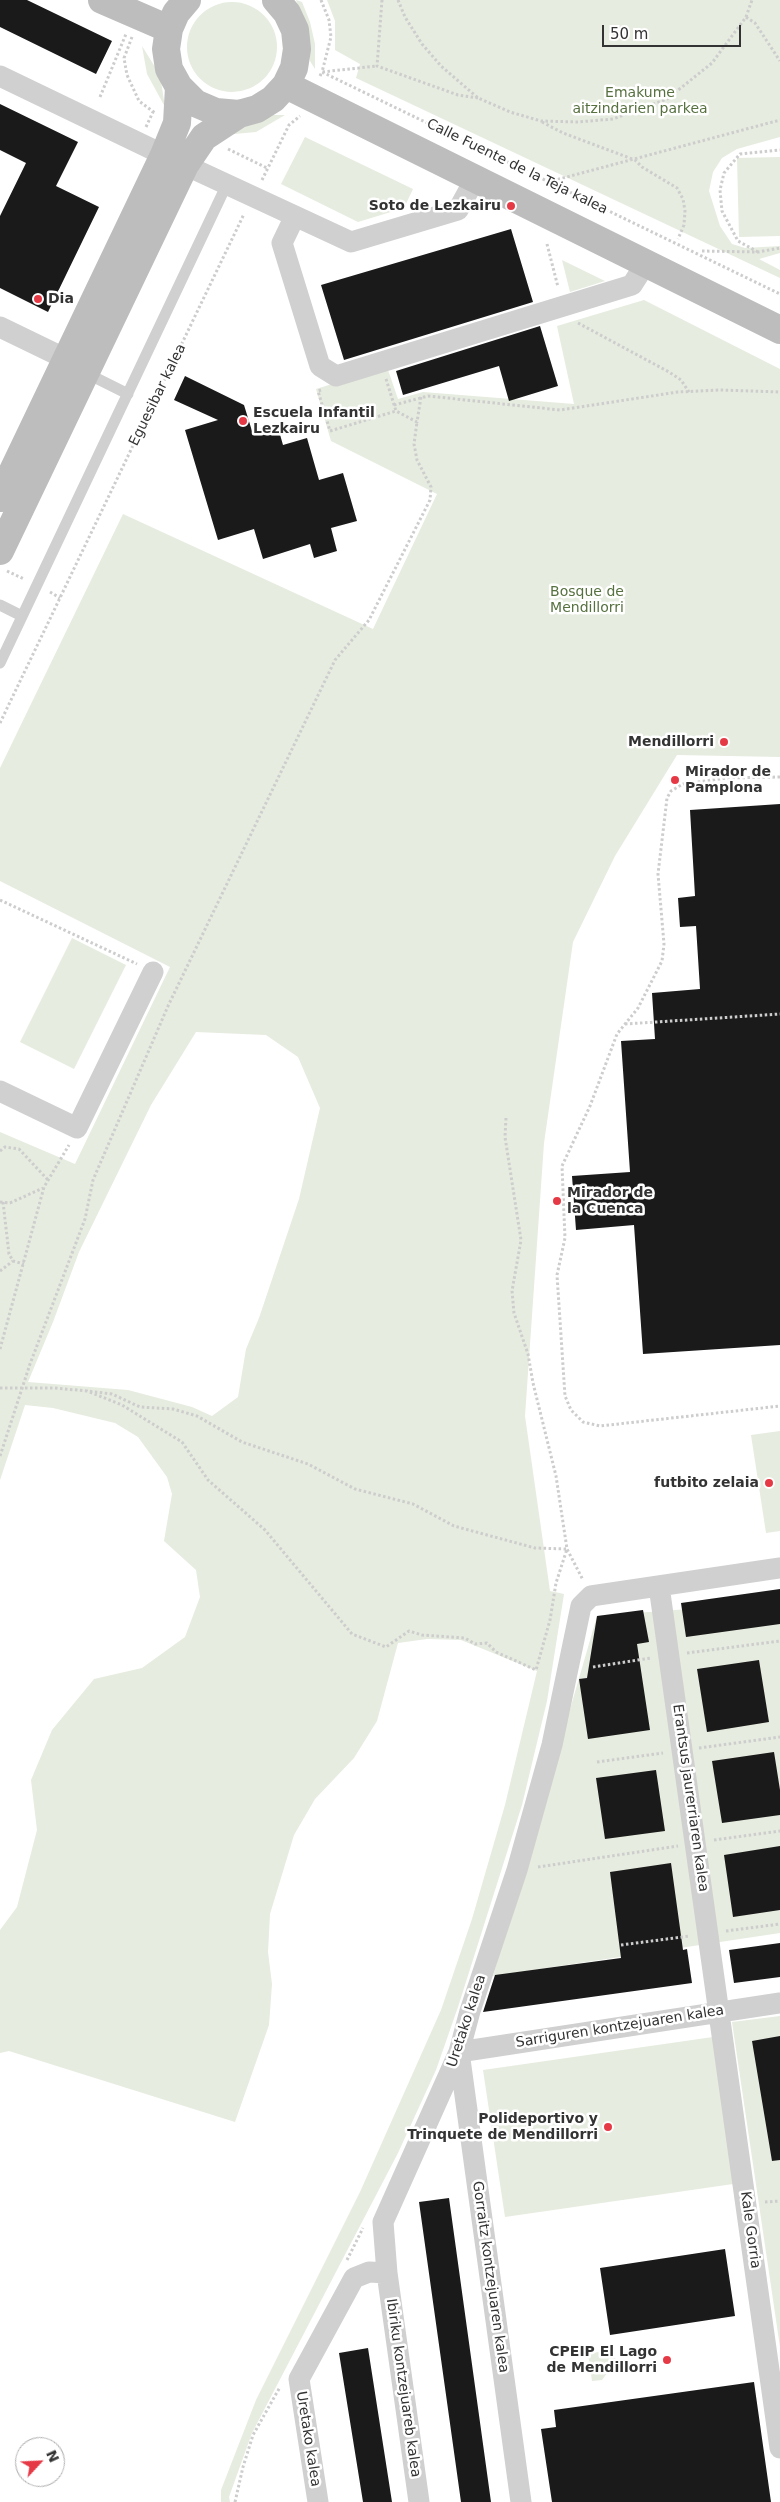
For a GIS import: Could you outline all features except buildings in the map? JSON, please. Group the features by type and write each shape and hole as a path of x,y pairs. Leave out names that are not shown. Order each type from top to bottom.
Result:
{"street":[{"path":"102,0 169,29"},
{"path":"187,0 176,12 169,29 166,49 170,69 179,87 195,103 216,112 239,114"},
{"path":"174,160 239,114 257,109 273,99 298,91 294,68 297,49 295,30 283,4"},
{"name":"Calle Fuente de la Teja kalea","path":"0,76 174,160 351,242 458,210 475,178"},
{"path":"0,551 76,366 174,160 179,87"},
{"name":"Calle Fuente de la Teja kalea","path":"298,91 780,330"},
{"path":"295,216 282,243 320,366 336,376 632,285 646,263"},
{"path":"0,327 76,366"},
{"path":"0,498 76,366"},
{"path":"0,1091 77,1128 153,972"},
{"path":"591,1596 780,1568"},
{"name":"Erantsus jaurerriaren kalea","path":"659,1586 684,1750 720,2012"},
{"name":"Uretako kalea","path":"318,2502 299,2379 354,2278 369,2272 387,2274 383,2222 459,2052 470,2011 517,1870 552,1745 581,1606 591,1596"},
{"name":"Sarriguren kontzejuaren kalea","path":"459,2052 780,2003"},
{"name":"Kale Gorria","path":"720,2012 780,2448"},
{"name":"Gorraitz kontzejuaren kalea","path":"459,2052 521,2502"},
{"name":"Ibiriku kontzejuareb kalea","path":"387,2274 419,2502"}],"lane":[{"path":"0,663 227,184"},
{"path":"76,366 128,394"},
{"path":"0,605 22,616"}],"path":[{"path":"322,0 327,13 331,37 322,72 377,66 458,95 478,98 635,160 642,167 677,188 683,199 685,211 684,225 678,239"},
{"path":"377,66 382,0"},
{"path":"398,0 404,17 422,44 441,66 478,98"},
{"path":"541,122 613,119 668,99 712,63 746,17 752,0"},
{"path":"746,17 755,23 780,61"},
{"path":"100,97 126,34"},
{"name":"Eguesibar kalea","path":"0,723 289,124 299,118 298,91 322,72"},
{"name":"Calle Fuente de la Teja kalea","path":"322,72 780,294"},
{"path":"548,182 780,120"},
{"path":"758,252 738,241 722,211 720,190 727,168 740,154 780,150"},
{"path":"547,244 565,316 670,372 681,380 689,392"},
{"path":"702,251 758,252 780,248"},
{"path":"380,362 396,411"},
{"path":"328,388 318,391 330,430 396,411 416,422"},
{"path":"394,404 428,396 560,410 689,392 720,390 780,392"},
{"path":"0,1456 22,1388 85,1219 93,1180 168,1006 335,660 369,620 430,500 431,487 417,460 414,444 421,397"},
{"path":"780,777 727,778 683,784 671,791 664,808 658,874 664,944 662,961 638,1008 617,1034 590,1106 562,1166 565,1238 557,1275 565,1396 568,1405 583,1422 600,1426 780,1406"},
{"path":"0,900 153,972"},
{"path":"625,1024 780,1014"},
{"path":"506,1118 505,1137 522,1240 512,1291 514,1313 528,1354 533,1383 556,1476 567,1548 591,1596"},
{"path":"0,1348 44,1187 62,1160 77,1128"},
{"path":"0,1151 5,1146 19,1149 48,1180"},
{"path":"24,1264 13,1261 9,1254 2,1202 10,1203 44,1187"},
{"path":"0,1271 13,1261"},
{"path":"0,1388 55,1388 112,1394 140,1407 173,1409 197,1416 242,1442 308,1464 355,1489 414,1504 454,1526 535,1548 567,1548"},
{"path":"87,1391 122,1405 182,1442 208,1480 265,1530 352,1634 386,1647 409,1631 422,1635 465,1638 475,1644 487,1643 496,1652 536,1670 550,1620 556,1583 567,1548"},
{"path":"593,1667 780,1642"},
{"path":"597,1762 780,1736"},
{"path":"517,1870 780,1831"},
{"path":"621,1945 780,1924"},
{"path":"236,2502 243,2467 253,2435 284,2380"}],"green space":[{"path":"296,0 302,2 310,22 315,44 315,69 310,61 304,22"},
{"name":"Emakume aitzindarien parkea","path":"327,0 780,0 780,137 737,149 722,158 713,172 709,191 720,226 732,244 745,248 780,246 780,253 759,259 780,270 780,278 356,78 360,64 335,50 335,21"},
{"path":"232,2 249,5 264,15 274,30 277,47 274,64 264,79 249,89 232,92 215,89 200,79 190,64 187,47 190,30 200,15 215,5"},
{"path":"142,46 160,75 165,107 147,74"},
{"path":"272,115 285,115 256,132 223,135"},
{"path":"305,137 413,189 404,208 358,222 281,184"},
{"path":"780,157 780,236 739,237 737,158"},
{"path":"562,260 605,281 570,292"},
{"name":"Bosque de Mendillorri","path":"644,300 780,369 780,757 677,755 615,856 573,942 544,1143 525,1416 550,1591 564,1594 547,1701 522,1805 436,2070 398,2153 252,2433 229,2497 230,2502 221,2502 221,2490 256,2400 360,2192 441,2010 472,1919 505,1805 537,1671 461,1640 427,1639 398,1643 377,1721 354,1758 315,1799 294,1835 270,1914 268,1952 272,1984 269,2025 235,2122 9,2051 0,2053 0,1930 17,1907 37,1830 31,1780 52,1730 94,1679 142,1668 185,1637 200,1597 196,1570 164,1541 172,1494 167,1477 138,1437 115,1423 53,1408 25,1405 0,1480 0,1132 75,1164 170,967 0,881 0,768 123,514 373,629 437,494 331,441 316,389 387,367 398,399 423,392 574,404 557,326","holes":["196,1032 266,1035 298,1057 320,1108 299,1199 259,1318 246,1349 238,1397 212,1416 192,1407 128,1390 28,1382 79,1252 151,1105"]},
{"path":"72,938 126,965 74,1069 20,1042"},
{"name":"futbito zelaia","path":"780,1431 780,1531 766,1533 751,1435"},
{"path":"780,1602 780,1933 493,1976 597,1616"},
{"path":"780,2016 780,2347 732,2022"},
{"name":"Polideportivo y Trinquete de Mendillorri","path":"713,2037 733,2184 505,2217 483,2070"},
{"path":"613,2349 616,2361 602,2380 592,2381 588,2354"}],"place":[{"name":"Soto de Lezkairu","path":"511,206"},
{"name":"Dia","path":"38,299"},
{"name":"Escuela Infantil Lezkairu","path":"243,421"},
{"name":"Mendillorri","path":"724,742"},
{"name":"Mirador de Pamplona","path":"675,780"},
{"name":"Mirador de la Cuenca","path":"557,1201"},
{"name":"futbito zelaia","path":"769,1483"},
{"name":"Polideportivo y Trinquete de Mendillorri","path":"608,2127"},
{"name":"CPEIP El Lago de Mendillorri","path":"667,2360"}]}
